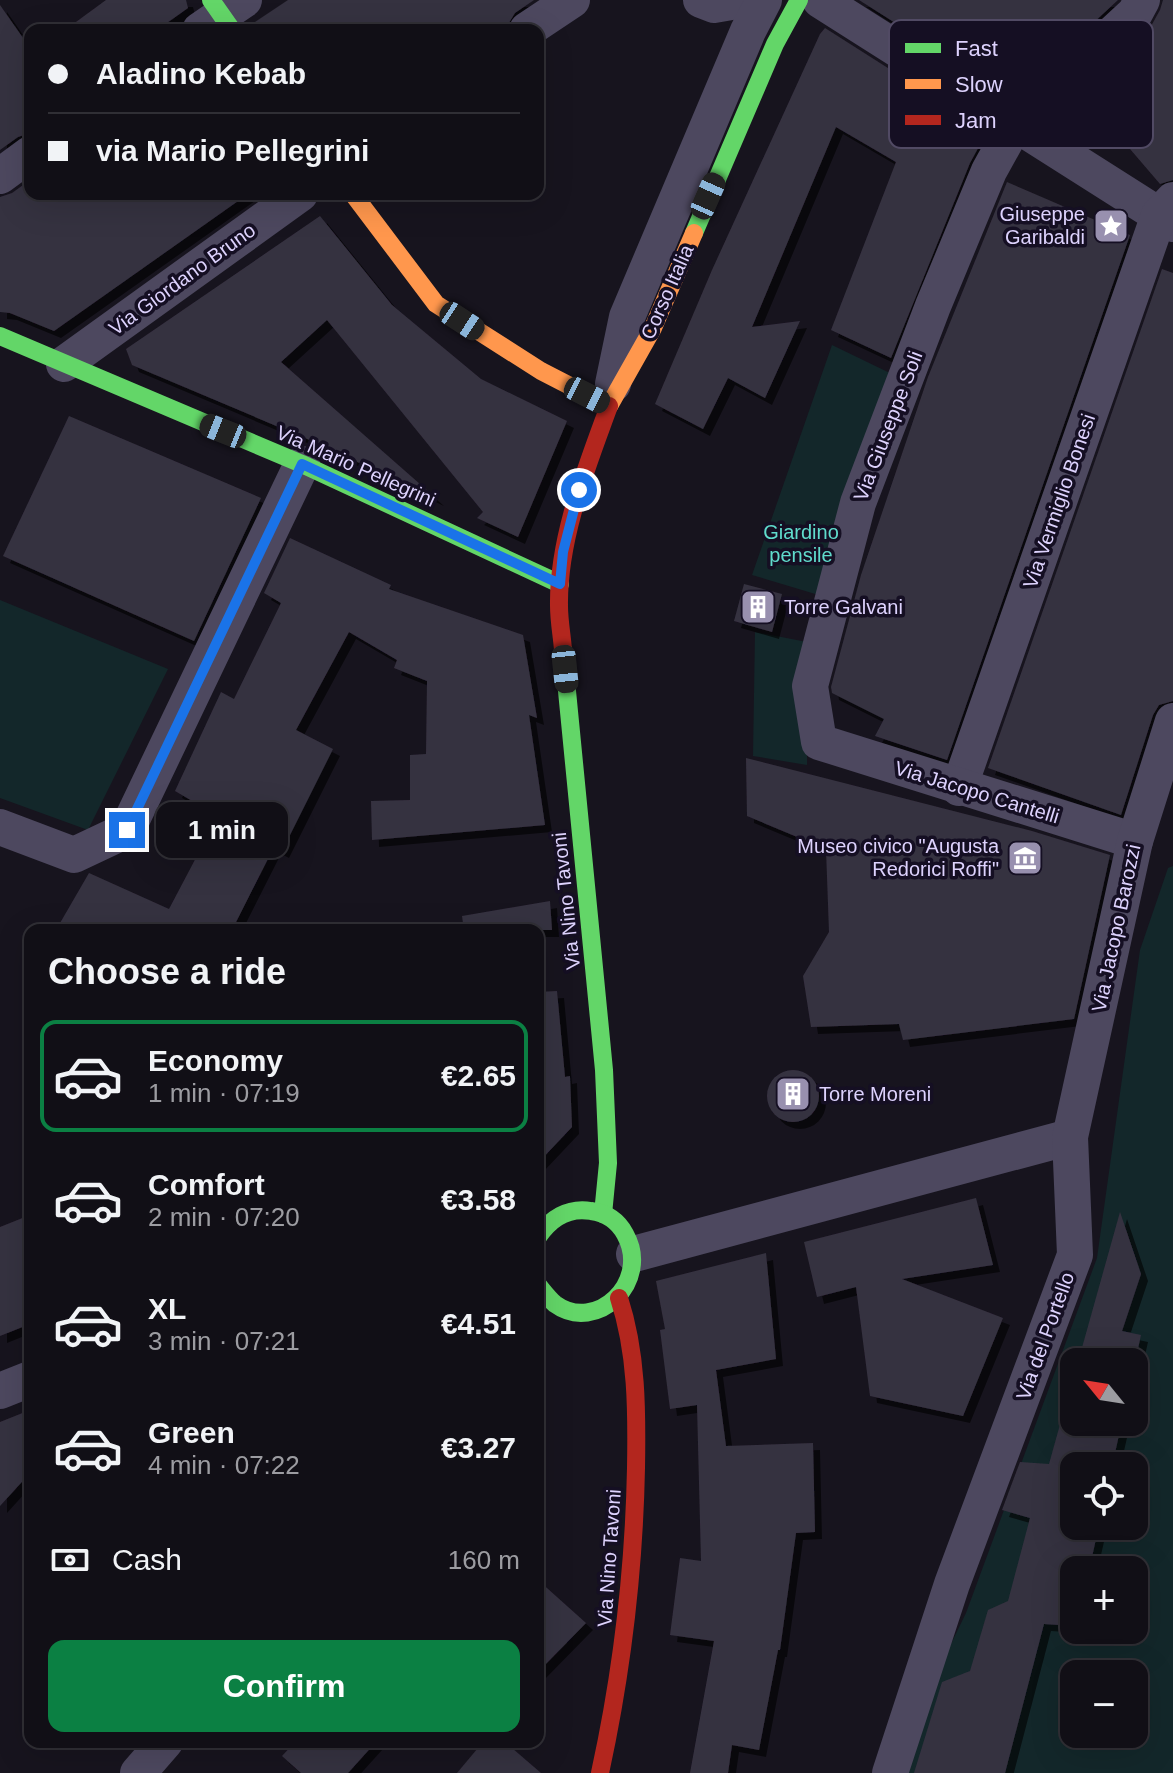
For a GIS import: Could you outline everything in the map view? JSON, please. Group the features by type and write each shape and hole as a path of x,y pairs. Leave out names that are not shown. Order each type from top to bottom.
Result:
{"main road":[{"name":"Corso Italia","path":"560,584 570,517 609,406 653,328 775,44 799,0"},
{"path":"358,200 436,304 541,371 609,406"},
{"name":"Via Mario Pellegrini","path":"0,336 302,464 560,584"},
{"name":"Via Nino Tavoni","path":"560,584 559,607 604,1070 608,1163 603,1214"},
{"path":"544,1303 587,1313 604,1308 619,1298 629,1285 634,1270 634,1254 624,1230 603,1214 575,1210 546,1218"},
{"name":"Via Nino Tavoni","path":"600,1773 628,1626 635,1552 633,1360 630,1333 619,1298"}],"street":[{"path":"536,24 572,0"},
{"path":"701,0 714,5 743,0"},
{"name":"Corso Italia","path":"609,406 627,317 764,0"},
{"path":"820,0 889,44"},
{"name":"Via Giuseppe Soli","path":"1127,20 1142,0"},
{"name":"Via Giuseppe Soli","path":"819,742 810,686 858,503 933,306 989,171 1002,148"},
{"path":"1056,148 1168,213"},
{"path":"0,176 24,158"},
{"name":"Via Giordano Bruno","path":"64,364 292,200"},
{"name":"Via Vermiglio Bonesi","path":"959,788 1168,213"},
{"name":"Via Mario Pellegrini","path":"0,827 74,855 127,830 302,464"},
{"name":"Via Jacopo Barozzi","path":"1070,1137 1135,841 1173,721"},
{"name":"Via Jacopo Cantelli","path":"819,742 1135,841"},
{"path":"634,1254 1070,1137"},
{"name":"Via del Portello","path":"890,1773 952,1584 1075,1255 1070,1137"},
{"path":"0,1391 24,1381"},
{"path":"138,1773 160,1748"}],"green space":[{"name":"Giardino pensile","path":"832,345 894,375 822,596 752,575"},
{"path":"0,600 168,669 88,830 0,798"},
{"path":"755,632 807,642 807,765 753,756"},
{"path":"1173,866 1173,1773 905,1773 932,1683 966,1613 1060,1358 1060,1436 1148,1436 1148,1348 1064,1348 1097,1258 1140,950 1168,868"}],"building":[{"path":"106,0 186,0 188,8 165,24 73,24"},
{"path":"288,0 534,0 515,13 508,24 255,22"},
{"path":"859,0 1118,0 1096,20 891,20"},
{"path":"1163,0 1173,0 1173,180 1160,184 1129,148 1153,148 1153,23"},
{"path":"0,5 24,39 24,135 0,150"},
{"path":"825,28 889,69 889,148 978,148 891,358 831,330 896,162 836,127 752,327 800,321 765,398 728,378 703,429 655,404 712,270"},
{"path":"1007,182 1130,235 947,760 875,736 884,719 832,693 831,687 861,575 928,377"},
{"path":"24,184 24,200 240,200 54,331 0,312 0,197"},
{"path":"320,216 392,305 481,379 567,421 518,537 477,518 483,512 327,320 281,362 437,499 312,441 132,365 126,349"},
{"path":"1162,269 1173,273 1173,701 1159,705 1153,715 1121,815 988,768"},
{"path":"69,416 261,498 194,641 3,556"},
{"path":"290,538 391,585 389,589 523,635 537,718 529,715 545,825 372,840 371,801 410,800 410,755 426,754 427,681 394,668 397,660 349,632 296,730 333,749 282,851 274,847 235,924 59,924 89,873 169,909 218,816 175,791 221,692 234,699 281,603 264,593"},
{"name":"Torre Galvani","path":"744,584 782,594 772,632 734,621"},
{"path":"746,758 1032,831 1110,855 1074,1019 903,1040 899,1024 811,1027 803,976 829,932 826,849 747,816"},
{"path":"550,901 552,930 544,930 544,924 463,924 462,916"},
{"path":"557,991 565,1077 570,1076 572,1127 544,1157 544,992"},
{"name":"Torre Moreni","path":"793,1070 811,1078 819,1096 811,1114 793,1122 775,1114 767,1096 775,1078"},
{"path":"976,1198 993,1265 902,1279 1003,1318 963,1416 870,1396 856,1287 817,1297 804,1242"},
{"path":"1120,1212 1141,1274 1122,1331 1141,1335 1138,1348 1082,1348"},
{"path":"24,1217 24,1326 0,1336 0,1227"},
{"path":"766,1253 776,1359 716,1370 726,1446 813,1443 815,1532 796,1533 780,1650 759,1750 732,1745 728,1773 690,1773 714,1641 670,1635 680,1558 701,1561 697,1405 670,1409 660,1330 665,1329 656,1281"},
{"path":"24,1412 24,1480 0,1506 0,1422"},
{"path":"1060,1425 1060,1436 1119,1436 1115,1452 1060,1452 1060,1540 1096,1540 1092,1556 1060,1556 1060,1625 1044,1624 1005,1773 914,1773 942,1682 970,1671 988,1610 1008,1601 1030,1518 1002,1510 1020,1462 1049,1464"},
{"path":"544,1585 586,1623 544,1666"},
{"path":"289,1748 371,1748 348,1773 301,1773 282,1756"},
{"path":"478,1748 512,1748 541,1773 457,1773"}],"traffic: fast":[{"path":"211,0 228,24"},
{"path":"694,233 775,44 799,0"},
{"path":"0,336 302,464 560,584"},
{"path":"563,650 604,1070 608,1163 603,1214"},
{"path":"544,1230 567,1213 583,1210 596,1212 619,1225 631,1252 631,1269 626,1285 616,1298 602,1308 571,1312 555,1304 544,1292"}],"traffic: slow":[{"path":"358,200 436,304 541,371 609,406 653,328 694,233"}],"traffic: jam":[{"path":"563,650 559,606 563,555 575,504 609,406"},
{"path":"600,1773 626,1621 635,1507 635,1382 619,1298"}],"place":[{"name":"Giuseppe Garibaldi","path":"1111,226"},
{"name":"Torre Galvani","path":"758,607"},
{"name":"Museo civico \"Augusta Redorici Roffi\"","path":"1025,858"},
{"name":"Torre Moreni","path":"793,1094"}],"route":[{"path":"127,830 302,464 560,584 570,517 579,490"}]}
